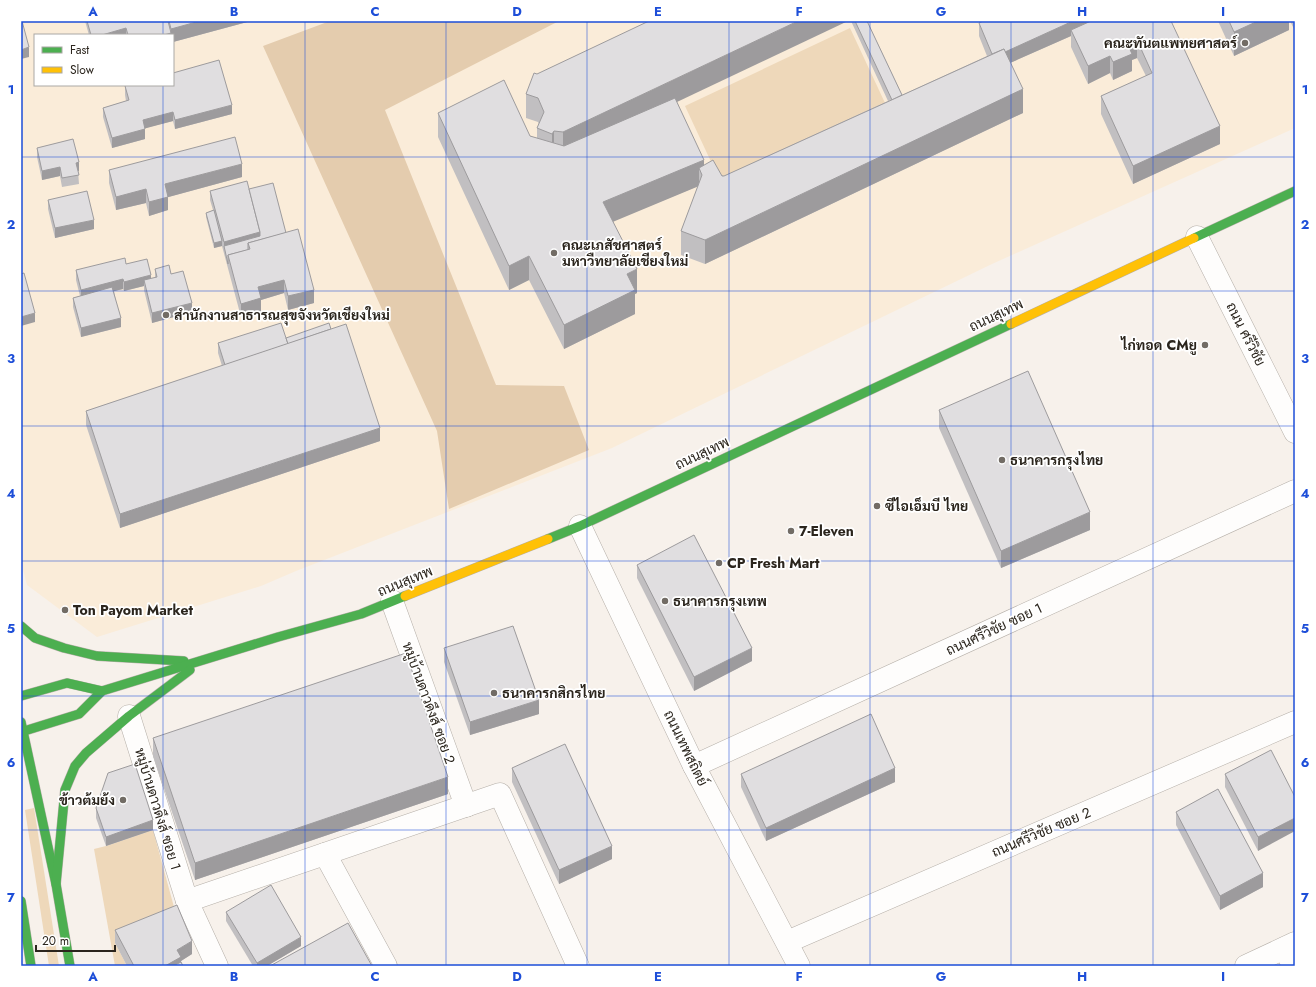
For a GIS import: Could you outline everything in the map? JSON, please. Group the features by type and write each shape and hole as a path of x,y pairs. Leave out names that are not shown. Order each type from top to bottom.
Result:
{"main road":[{"name":"ถนนสุเทพ","path":"22,732 79,714 102,691 278,637 361,614 580,526 1295,191"},
{"path":"21,626 35,638 64,648 97,656 200,662"},
{"path":"56,884 65,790 75,766 86,754 129,716 200,662"},
{"name":"ถนนสุเทพ","path":"21,696 67,683 102,691"},
{"path":"21,722 56,884 70,966"},
{"path":"21,901 31,966"}],"street":[{"name":"ถนน ศรีวิชัย","path":"1197,236 1295,432"},
{"name":"ถนนศรีวิชัย ซอย 1","path":"694,766 1295,491"},
{"name":"ถนนเทพสถิตย์","path":"580,526 694,766 799,966"},
{"name":"หมู่บ้านดาวดึงส์ ซอย 2","path":"392,601 466,806"},
{"name":"หมู่บ้านดาวดึงส์ ซอย 1","path":"129,716 187,901 217,966"},
{"name":"ถนนศรีวิชัย ซอย 2","path":"787,942 1295,722"},
{"path":"187,901 500,794 578,966"},
{"path":"325,854 386,966"},
{"path":"1246,966 1291,953"}],"shaded area":[{"path":"21,21 1295,21 1295,128 992,264 612,448 261,586 97,637 27,585 21,562"},
{"path":"330,21 559,21 385,110 496,385 564,386 589,450 449,509 437,431 263,46"},
{"path":"850,28 892,118 727,196 685,106"},
{"path":"34,808 59,966 49,966 25,810"},
{"path":"153,830 177,918 115,943 127,966 115,966 94,849"}],"building":[{"path":"21,21 29,47 21,50"},
{"path":"87,21 168,21 171,33 128,34 126,28 105,34 91,34"},
{"path":"169,21 200,21 171,29"},
{"path":"649,21 798,21 563,132 554,131 552,134 537,128 544,112 538,98 526,94 534,73 537,74"},
{"path":"855,21 867,21 902,95 892,100"},
{"path":"983,21 1073,21 1005,52 1004,49 992,54 979,23"},
{"path":"1091,21 1171,21 1220,126 1133,166 1101,96 1152,73 1137,40 1128,45 1132,54 1113,62 1110,56 1088,66 1071,30"},
{"path":"1229,21 1258,21 1234,32"},
{"path":"1004,49 1023,89 705,240 681,231 702,175 699,168 713,160 722,176 724,176"},
{"path":"219,60 232,105 175,120 173,112 143,120 145,129 112,138 103,108 129,100 125,86 174,86 174,73"},
{"name":"คณะเภสัชศาสตร์ มหาวืทยาลัยเชียงใหม่","path":"504,80 530,136 564,146 675,98 704,160 603,202 637,269 627,274 635,290 564,325 529,256 509,266 438,113"},
{"path":"235,137 242,164 165,184 168,197 149,202 146,189 116,197 109,170"},
{"path":"73,139 79,162 76,163 79,175 62,178 60,167 42,171 37,148"},
{"path":"247,181 260,232 224,242 210,191"},
{"path":"273,183 286,233 248,243 248,250 228,255 228,264 224,246 260,236 249,189"},
{"path":"87,191 94,220 55,228 48,200"},
{"path":"214,210 222,241 214,243 206,213"},
{"path":"298,229 314,290 288,296 284,280 258,287 261,298 241,304 228,255 250,249 248,243"},
{"path":"125,258 126,264 147,259 151,275 124,282 123,279 81,290 76,270"},
{"path":"169,265 171,274 183,271 192,303 152,313 144,280 157,277 155,269"},
{"path":"24,273 35,313 21,317 21,274"},
{"path":"112,287 121,318 81,328 73,298"},
{"path":"281,323 288,344 225,365 218,343"},
{"path":"329,323 331,329 288,344 286,338"},
{"path":"346,324 380,428 120,514 86,411"},
{"path":"1028,371 1090,512 1001,551 939,410"},
{"path":"694,535 752,648 694,677 637,565"},
{"name":"ธนาคารกสิกรไทย","path":"513,626 539,700 470,722 444,648"},
{"path":"406,653 448,777 195,863 153,738"},
{"path":"871,714 895,768 766,828 741,774"},
{"path":"565,744 612,846 559,870 512,768"},
{"path":"1271,750 1295,797 1295,818 1258,837 1225,774"},
{"name":"ข้าวต้มย้ง","path":"135,764 153,820 106,837 96,808 108,773"},
{"path":"1218,789 1263,873 1220,896 1176,812"},
{"path":"271,885 301,937 257,963 226,912"},
{"path":"177,905 192,941 177,950 181,957 165,966 134,966 115,930"},
{"path":"348,923 372,966 270,966"},
{"path":"181,962 183,966 173,966"}],"traffic: fast":[{"path":"1194,238 1295,191"},
{"path":"548,539 580,526 1011,324"},
{"path":"21,732 79,714 102,691 278,637 361,614 405,596"},
{"path":"21,626 35,638 64,648 97,656 184,661"},
{"path":"56,884 65,790 75,766 86,753 129,716 190,670"},
{"path":"21,696 67,683 102,691"},
{"path":"21,722 56,884 70,966"},
{"path":"21,901 31,966"}],"traffic: slow":[{"path":"1011,324 1194,238"},
{"path":"405,596 548,539"}],"place":[{"name":"คณะทันตแพทยศาสตร์","path":"1245,43"},
{"name":"คณะเภสัชศาสตร์ มหาวืทยาลัยเชียงใหม่","path":"554,253"},
{"name":"สำนักงานสาธารณสุขจังหวัดเชียงใหม่","path":"166,315"},
{"name":"ไก่ทอด CMยู","path":"1205,345"},
{"name":"ธนาคารกรุงไทย","path":"1002,460"},
{"name":"ซีไอเอ็มบี ไทย","path":"877,506"},
{"name":"7-Eleven","path":"791,531"},
{"name":"CP Fresh Mart","path":"719,563"},
{"name":"ธนาคารกรุงเทพ","path":"665,601"},
{"name":"Ton Payom Market","path":"65,610"},
{"name":"ธนาคารกสิกรไทย","path":"494,693"},
{"name":"ข้าวต้มย้ง","path":"123,800"}]}
